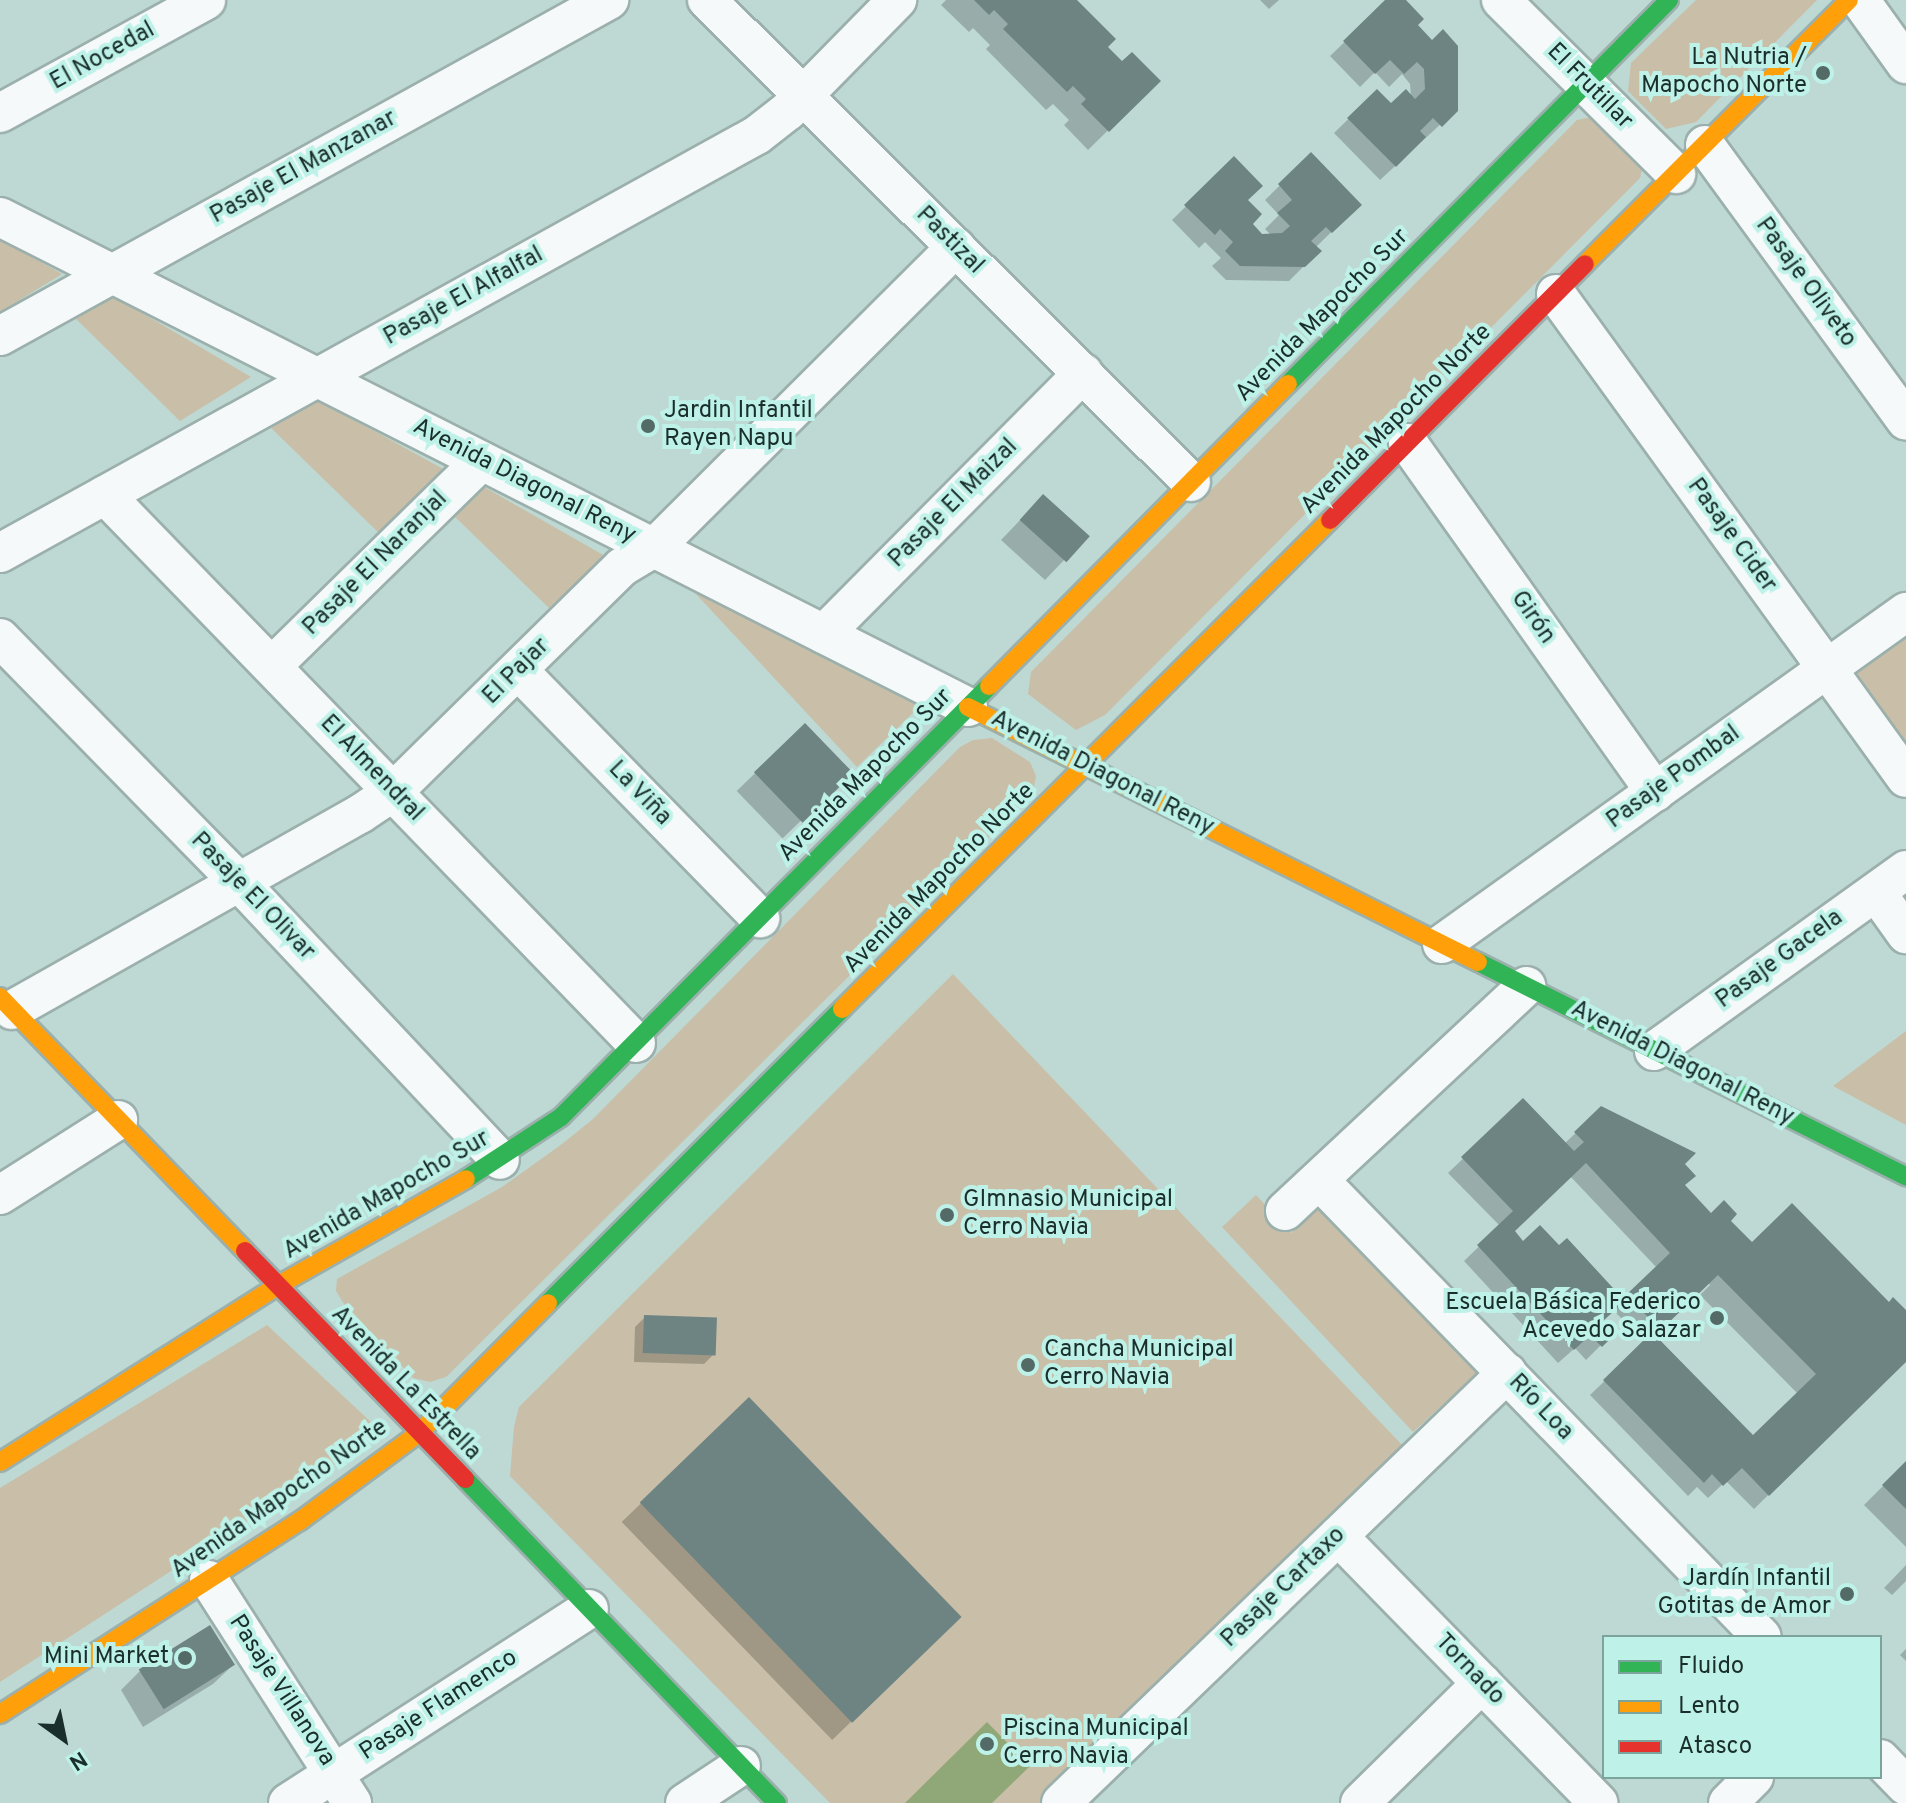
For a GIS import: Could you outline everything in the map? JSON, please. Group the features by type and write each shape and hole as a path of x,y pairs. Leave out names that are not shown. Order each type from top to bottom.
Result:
{"street":[{"name":"El Nocedal","path":"0,113 206,0"},
{"name":"Pasaje El Manzanar","path":"0,336 609,0"},
{"name":"Pastizal","path":"707,0 1191,482"},
{"name":"Pasaje El Alfalfal","path":"0,553 757,135 803,95 897,0"},
{"name":"El Frutillar","path":"1501,0 1676,174"},
{"name":"Avenida Mapocho Sur","path":"0,1462 277,1286 500,1160 561,1117 1669,0"},
{"name":"Avenida Mapocho Norte","path":"0,1714 300,1521 419,1433 1849,0"},
{"path":"1860,0 1906,64"},
{"name":"Pasaje Oliveto","path":"1705,145 1906,421"},
{"name":"Avenida Diagonal Reny","path":"0,217 968,707 1906,1176"},
{"name":"El Pajar","path":"6,1003 239,882 393,792 622,567 654,548 956,247"},
{"name":"Pasaje Cider","path":"1556,294 1906,778"},
{"name":"Pasaje El Maizal","path":"824,634 1083,373"},
{"name":"Girón","path":"1408,443 1655,792"},
{"name":"Pasaje El Naranjal","path":"272,666 481,461"},
{"name":"El Almendral","path":"105,495 636,1043"},
{"name":"Pasaje Pombal","path":"1442,944 1906,612"},
{"name":"Pasaje El Olivar","path":"0,638 239,882 500,1160"},
{"name":"La Viña","path":"518,670 760,918"},
{"name":"Pasaje Gacela","path":"1654,1051 1906,870"},
{"path":"1876,892 1906,934"},
{"path":"1285,1211 1526,986"},
{"name":"Avenida La Estrella","path":"6,1003 777,1803"},
{"path":"0,1195 118,1120"},
{"name":"Río Loa","path":"1319,1180 1760,1635"},
{"name":"Pasaje Cartaxo","path":"1061,1803 1507,1373"},
{"name":"Tornado","path":"1338,1536 1599,1803"},
{"name":"Pasaje Villanova","path":"209,1580 343,1788"},
{"name":"Pasaje Flamenco","path":"288,1803 343,1788 589,1609"},
{"path":"1360,1803 1482,1683"},
{"path":"1882,1761 1906,1786"},
{"path":"685,1803 741,1766"},
{"path":"1728,1803 1752,1779"}],"shaded area":[{"path":"1696,0 1817,0 1696,122 1666,129 1628,91 1631,63"},
{"path":"1601,115 1645,157 1640,178 1105,715 1076,730 1028,694 1031,672 1577,120"},
{"path":"0,239 62,274 0,312"},
{"path":"110,294 251,377 180,421 70,313"},
{"path":"316,399 445,470 381,535 266,423"},
{"path":"477,483 605,556 549,608 449,511"},
{"path":"682,579 915,697 916,710 857,767"},
{"path":"1906,630 1906,763 1844,673"},
{"path":"992,738 1030,762 1036,776 1033,793 446,1377 430,1382 413,1378 344,1304 336,1291 337,1279 502,1187 593,1119 960,747 973,740"},
{"name":"GImnasio Municipal Cerro Navia","path":"953,974 1406,1449 1040,1803 830,1803 510,1476 514,1427 519,1407"},
{"path":"1906,1031 1906,1125 1833,1086"},
{"path":"1256,1195 1291,1233 1329,1199 1485,1366 1413,1432 1222,1227"},
{"path":"267,1325 372,1423 359,1449 0,1682 0,1488"},
{"name":"Piscina Municipal Cerro Navia","path":"987,1722 1030,1766 992,1803 905,1803"}],"building":[{"path":"974,0 1077,0 1116,39 1108,47 1122,61 1132,52 1161,81 1109,132 1081,104 1086,99 1073,86 1067,92 1003,29 1008,24 994,10 989,15"},
{"path":"1385,0 1406,0 1424,19 1418,25 1432,40 1443,29 1458,46 1458,111 1442,127 1433,118 1420,131 1426,137 1396,167 1347,118 1377,89 1391,103 1406,89 1415,99 1425,89 1424,69 1417,62 1404,74 1390,60 1375,74 1343,41"},
{"path":"1311,152 1362,205 1332,233 1326,227 1311,241 1322,251 1305,267 1240,266 1225,251 1233,242 1220,229 1215,235 1184,205 1234,156 1263,186 1248,200 1262,214 1253,224 1262,234 1282,233 1290,226 1277,213 1292,200 1278,184"},
{"path":"1043,494 1090,536 1066,562 1020,520"},
{"path":"805,723 854,773 803,823 754,772"},
{"path":"1523,1098 1574,1151 1584,1142 1574,1132 1601,1106 1696,1153 1685,1164 1696,1176 1685,1185 1711,1213 1724,1200 1737,1214 1731,1221 1752,1242 1792,1203 1889,1302 1893,1297 1906,1310 1906,1362 1769,1496 1742,1468 1723,1486 1712,1474 1704,1483 1603,1380 1652,1332 1753,1435 1816,1374 1718,1275 1661,1330 1626,1295 1670,1253 1586,1163 1515,1231 1523,1241 1540,1225 1559,1245 1567,1238 1625,1301 1603,1321 1615,1334 1602,1347 1590,1335 1574,1350 1477,1245 1513,1211 1461,1157"},
{"path":"644,1315 717,1318 716,1356 643,1353"},
{"path":"749,1397 962,1617 852,1723 640,1503"},
{"path":"1906,1461 1906,1509 1882,1485"},
{"path":"210,1625 235,1665 164,1709 139,1670"}],"traffic: fast":[{"path":"1288,384 1669,0"},
{"path":"466,1179 561,1117 989,686"},
{"path":"1478,962 1906,1176"},
{"path":"548,1303 842,1009"},
{"path":"465,1479 777,1803"}],"traffic: slow":[{"path":"1585,264 1849,0"},
{"path":"989,686 1288,384"},
{"path":"842,1009 1330,520"},
{"path":"968,707 1478,962"},
{"path":"0,997 245,1251"},
{"path":"0,1462 277,1286 466,1179"},
{"path":"0,1714 300,1521 419,1433 548,1303"}],"traffic: jam":[{"path":"1330,520 1585,264"},
{"path":"245,1251 465,1479"}],"place":[{"name":"La Nutria / Mapocho Norte","path":"1823,73"},
{"name":"Jardin Infantil Rayen Napu","path":"648,426"},
{"name":"GImnasio Municipal Cerro Navia","path":"947,1215"},
{"name":"Escuela Básica Federico Acevedo Salazar","path":"1717,1318"},
{"name":"Cancha Municipal Cerro Navia","path":"1028,1365"},
{"name":"Jardín Infantil Gotitas de Amor","path":"1847,1594"},
{"name":"Mini Market","path":"185,1658"},
{"name":"Piscina Municipal Cerro Navia","path":"987,1744"}]}
